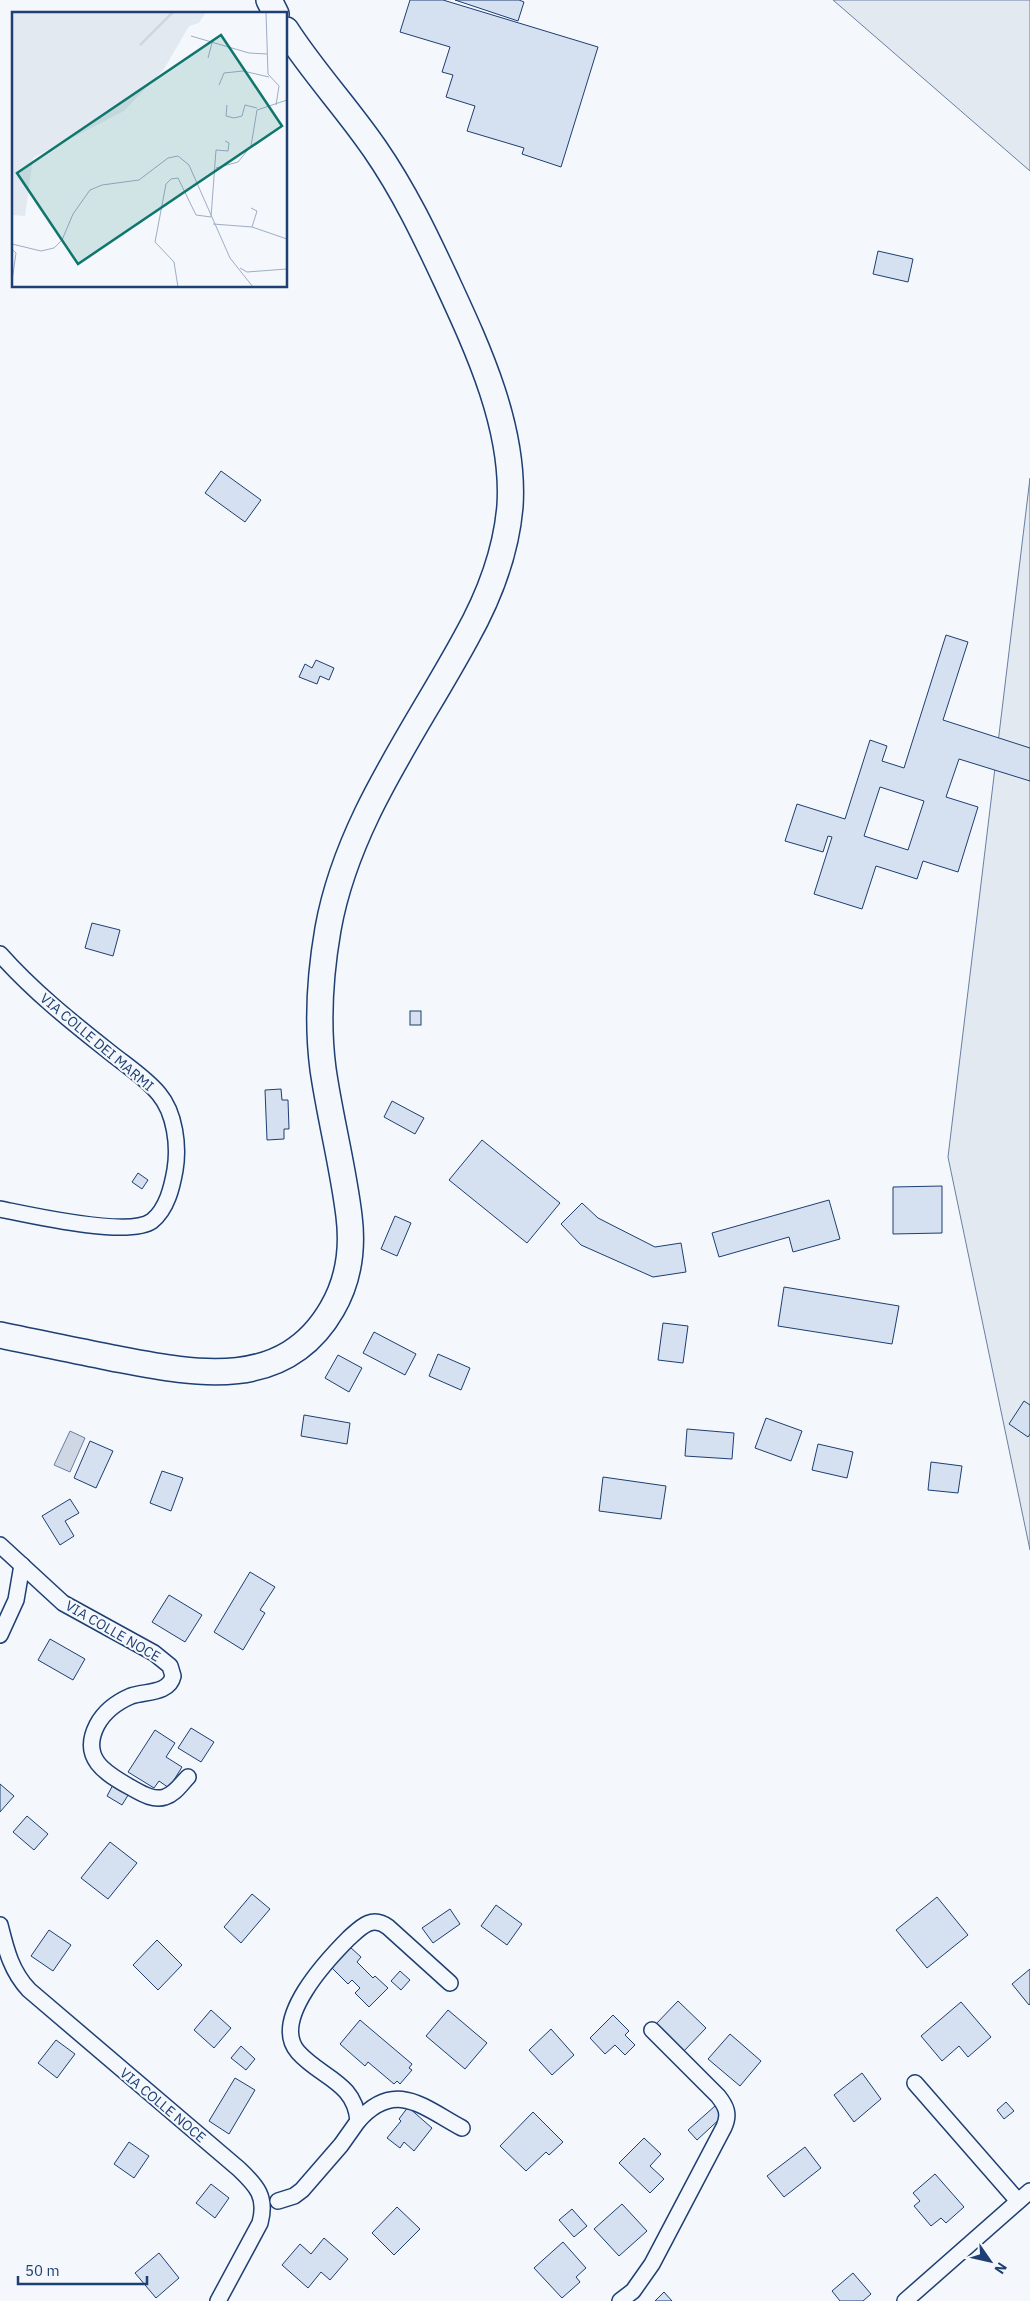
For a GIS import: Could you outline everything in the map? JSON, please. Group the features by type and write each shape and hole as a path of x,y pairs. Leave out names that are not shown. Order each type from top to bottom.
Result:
{"main road":[{"path":"269,0 275,12"},
{"path":"0,1335 173,1369 218,1373 248,1370 283,1357 313,1334 324,1322 337,1300 348,1268 351,1252 350,1222 326,1088 320,1032 322,973 329,926 342,876 360,830 386,778 464,643 489,592 500,563 505,539 510,481 503,436 488,381 458,306 418,221 374,147 300,52 288,33"}],"street":[{"name":"VIA COLLE DEI MARMI","path":"0,954 54,1008 152,1086 160,1095 171,1119 176,1157 173,1180 165,1204 155,1218 142,1226 126,1227 78,1223 0,1209"},
{"name":"VIA COLLE NOCE","path":"0,1545 70,1608 154,1653 166,1661 172,1670 172,1681 165,1688 122,1700 101,1719 92,1742 94,1756 99,1765 116,1779 145,1795 156,1798 164,1798 175,1792 188,1777"},
{"path":"0,1634 16,1600 22,1565"},
{"path":"358,2122 355,2102 350,2094 304,2057 293,2042 293,2022 299,2004 310,1982 329,1958 361,1927 369,1922 376,1921 388,1927 450,1983"},
{"name":"VIA COLLE NOCE","path":"0,1925 8,1956 20,1979 29,1990 239,2169 260,2191 278,2202"},
{"path":"620,2301 639,2284 652,2264 728,2116 720,2099 652,2030"},
{"path":"915,2083 1018,2202"},
{"path":"262,2214 278,2202 294,2196 302,2190 358,2122 378,2104 396,2098 416,2103 462,2128"},
{"path":"218,2301 256,2233 262,2214 260,2191"},
{"path":"905,2301 1030,2191"}],"shaded area":[{"path":"833,0 1030,0 1030,171"},
{"path":"1030,478 1030,1550 948,1157"},
{"path":"70,1431 85,1438 70,1472 54,1465"}],"building":[{"path":"410,0 443,0 598,47 561,167 522,154 524,148 467,131 475,106 446,97 453,75 442,72 450,47 400,32"},
{"path":"455,0 519,0 524,2 518,21"},
{"path":"878,251 913,259 908,282 873,274"},
{"path":"221,471 261,500 245,522 205,493"},
{"path":"946,635 968,642 943,720 1030,748 1030,781 959,759 946,797 978,807 958,872 923,861 917,879 876,866 862,909 814,894 832,837 828,836 823,852 785,841 797,804 845,819 870,740 887,746 882,761 904,768","holes":["880,787 924,801 908,850 864,836"]},
{"path":"316,660 334,668 329,680 320,676 317,684 299,677 305,664 312,668"},
{"path":"92,923 120,930 113,956 85,948"},
{"path":"410,1011 421,1011 421,1025 410,1025"},
{"path":"281,1089 282,1100 288,1100 289,1129 284,1129 284,1139 267,1140 265,1090"},
{"path":"392,1101 424,1118 415,1134 384,1117"},
{"path":"482,1140 560,1203 527,1243 449,1180"},
{"path":"138,1173 148,1180 142,1189 132,1182"},
{"path":"942,1186 942,1233 893,1234 893,1187"},
{"path":"829,1200 840,1239 793,1252 789,1237 719,1257 712,1233"},
{"path":"582,1203 598,1218 655,1247 681,1243 686,1272 653,1277 581,1245 561,1224"},
{"path":"395,1216 411,1223 397,1256 381,1249"},
{"path":"784,1287 899,1306 892,1344 778,1326"},
{"path":"663,1323 688,1326 683,1363 658,1360"},
{"path":"374,1332 416,1354 405,1375 363,1353"},
{"path":"438,1354 470,1368 461,1390 429,1376"},
{"path":"338,1355 362,1368 349,1392 325,1378"},
{"path":"1024,1401 1030,1405 1030,1434 1028,1437 1009,1424"},
{"path":"304,1415 350,1423 347,1444 301,1436"},
{"path":"766,1418 802,1431 791,1461 755,1448"},
{"path":"687,1429 734,1433 732,1459 685,1456"},
{"path":"90,1441 113,1451 96,1488 74,1478"},
{"path":"818,1444 853,1452 847,1478 812,1470"},
{"path":"931,1462 962,1466 958,1493 928,1490"},
{"path":"162,1471 183,1478 171,1511 150,1503"},
{"path":"603,1477 666,1486 661,1519 599,1511"},
{"path":"70,1499 79,1513 65,1521 74,1536 60,1545 42,1516"},
{"path":"250,1572 275,1587 260,1610 265,1613 243,1650 214,1632"},
{"path":"169,1595 202,1615 185,1642 152,1622"},
{"path":"50,1639 85,1659 73,1680 38,1660"},
{"path":"191,1728 214,1742 201,1762 178,1748"},
{"path":"155,1730 175,1743 166,1757 182,1767 169,1788 159,1781 154,1788 128,1772"},
{"path":"114,1783 130,1792 122,1805 107,1796"},
{"path":"0,1784 14,1796 0,1812"},
{"path":"27,1816 48,1834 34,1850 13,1832"},
{"path":"110,1842 137,1863 108,1899 81,1878"},
{"path":"252,1894 270,1909 241,1943 224,1927"},
{"path":"937,1897 968,1935 927,1968 896,1930"},
{"path":"496,1905 522,1924 507,1945 481,1926"},
{"path":"450,1909 460,1924 433,1943 422,1928"},
{"path":"49,1930 71,1945 53,1971 31,1956"},
{"path":"157,1940 182,1965 158,1990 133,1965"},
{"path":"350,1947 361,1957 357,1962 373,1978 375,1976 388,1988 369,2007 355,1993 360,1988 352,1980 348,1984 331,1967"},
{"path":"1030,1969 1030,2004 1029,2005 1012,1984"},
{"path":"400,1971 410,1980 401,1990 391,1981"},
{"path":"678,2001 706,2028 683,2052 655,2025"},
{"path":"961,2002 991,2037 968,2057 959,2046 942,2061 921,2036"},
{"path":"211,2010 231,2028 214,2048 194,2030"},
{"path":"448,2010 487,2043 465,2069 426,2036"},
{"path":"613,2015 629,2031 625,2035 635,2045 625,2055 615,2045 605,2054 590,2038"},
{"path":"360,2020 412,2064 409,2068 412,2070 400,2084 397,2081 394,2084 368,2062 365,2066 340,2044"},
{"path":"551,2029 574,2055 552,2075 529,2050"},
{"path":"730,2034 761,2061 740,2086 708,2059"},
{"path":"56,2040 75,2054 57,2078 38,2063"},
{"path":"241,2046 255,2059 246,2070 231,2058"},
{"path":"862,2073 881,2099 854,2122 834,2095"},
{"path":"235,2078 255,2090 229,2134 209,2121"},
{"path":"1006,2102 1014,2111 1004,2119 997,2110"},
{"path":"715,2106 724,2115 697,2140 688,2130"},
{"path":"408,2107 432,2128 414,2151 404,2142 400,2148 387,2138 401,2121 399,2119"},
{"path":"533,2112 563,2142 549,2155 546,2152 526,2171 500,2146"},
{"path":"644,2138 661,2154 650,2166 664,2179 650,2193 619,2163"},
{"path":"129,2142 149,2156 134,2178 114,2164"},
{"path":"805,2147 821,2168 784,2197 767,2176"},
{"path":"935,2174 964,2207 946,2223 941,2218 931,2226 914,2206 920,2201 913,2193"},
{"path":"211,2184 229,2198 215,2218 196,2203"},
{"path":"622,2204 647,2231 619,2256 594,2229"},
{"path":"397,2207 420,2229 394,2255 372,2233"},
{"path":"572,2209 587,2226 574,2237 559,2220"},
{"path":"324,2238 348,2259 330,2280 321,2272 308,2288 282,2265 300,2244 311,2254"},
{"path":"563,2242 586,2268 576,2277 580,2282 562,2298 534,2268"},
{"path":"159,2253 179,2278 156,2298 135,2273"},
{"path":"853,2273 871,2294 863,2301 840,2301 832,2291"},
{"path":"664,2292 672,2301 655,2301"}]}
